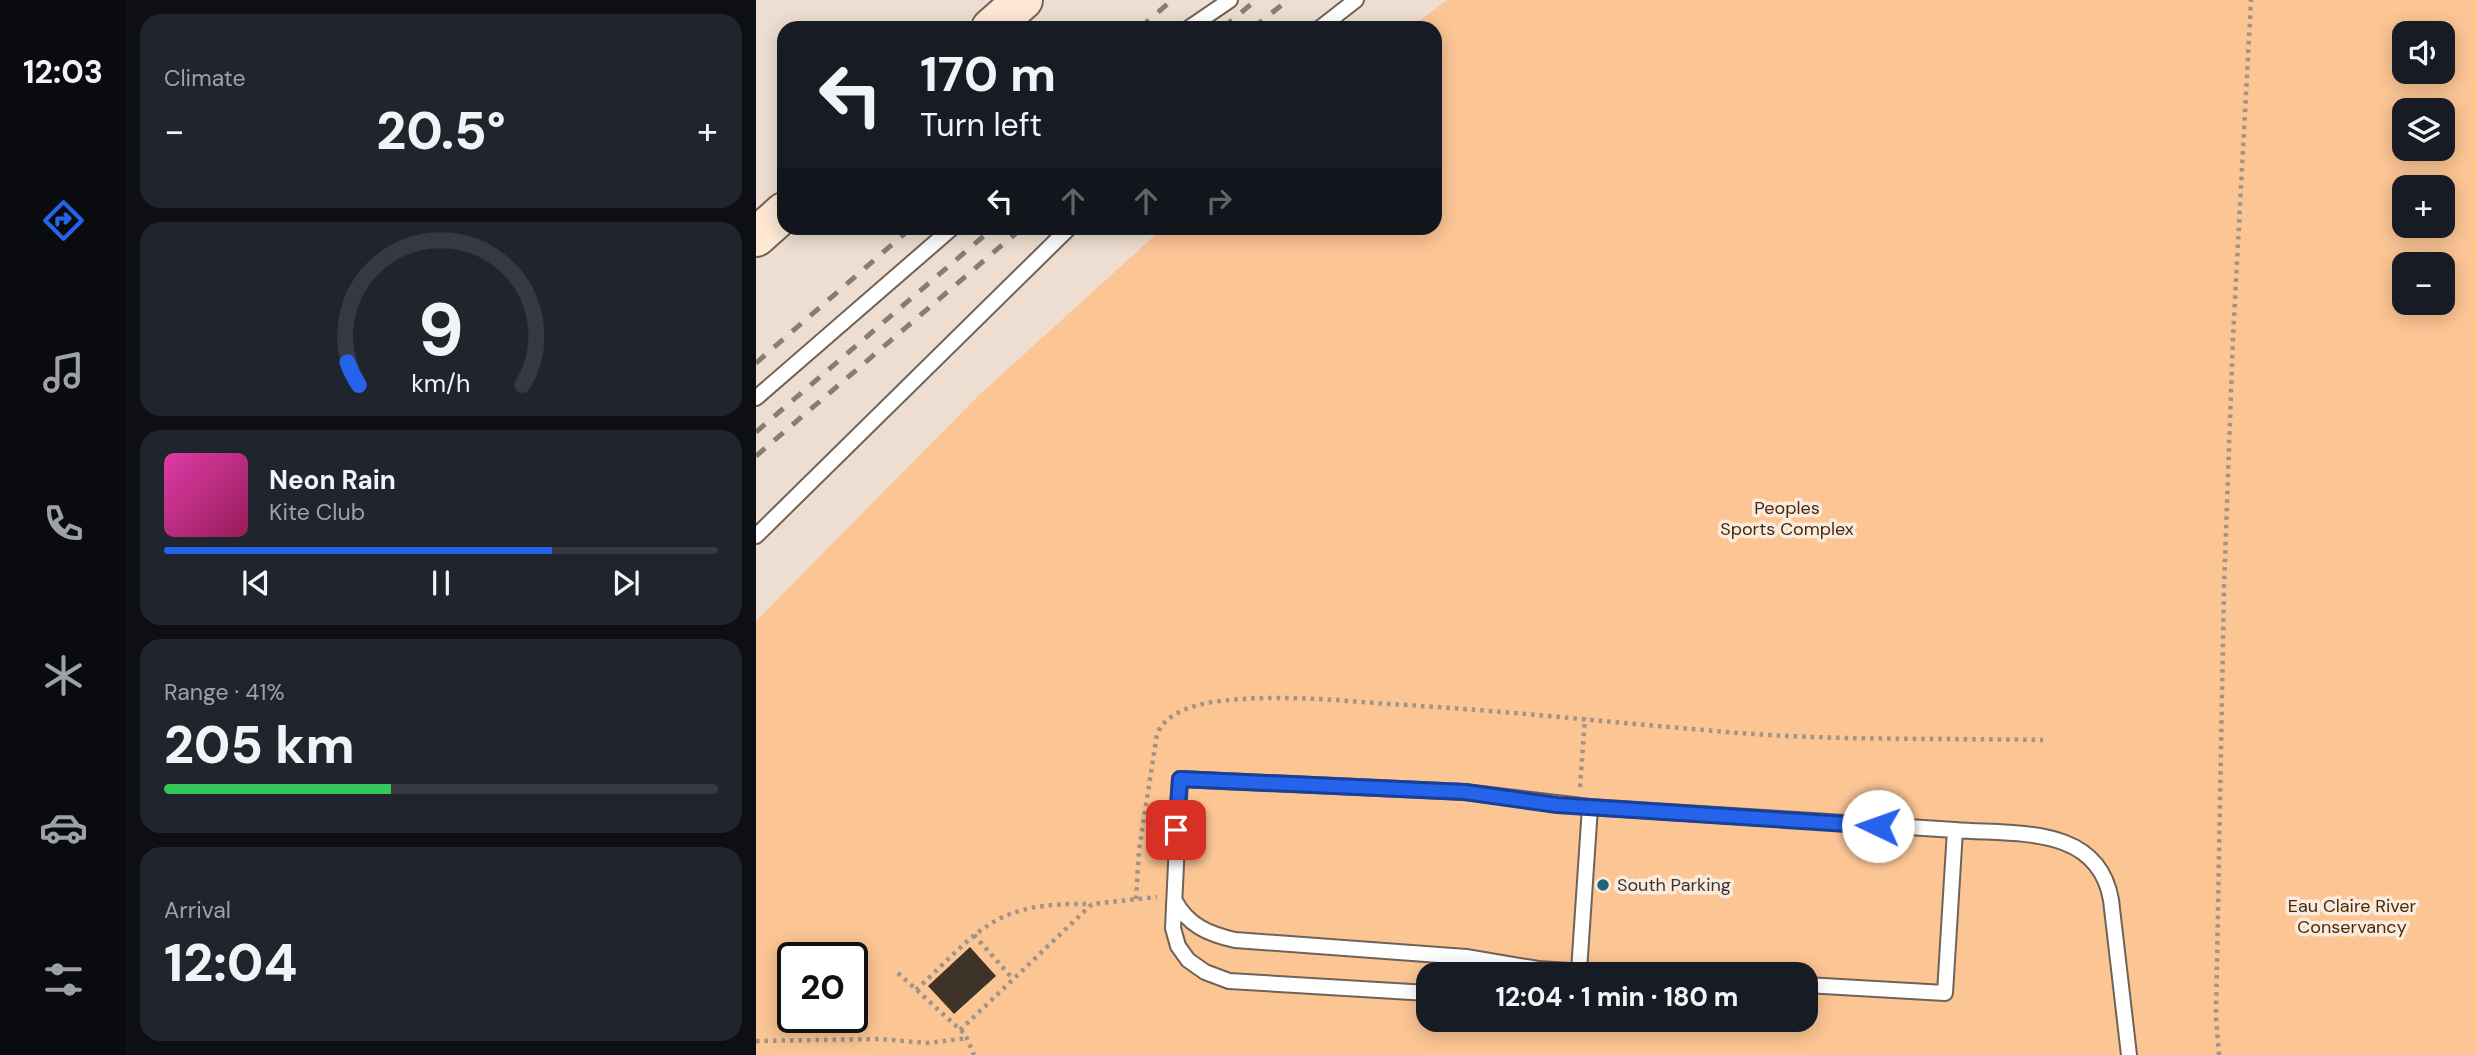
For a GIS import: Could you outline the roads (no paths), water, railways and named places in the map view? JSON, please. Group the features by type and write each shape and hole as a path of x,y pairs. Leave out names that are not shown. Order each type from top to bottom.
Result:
{"street":[{"path":"999,21 1023,0"},
{"path":"756,237 777,218"}],"lane":[{"path":"1199,21 1230,0"},
{"path":"1329,21 1356,0"},
{"path":"756,398 944,235"},
{"path":"756,537 1001,291 1061,235"},
{"path":"1416,992 1238,983 1217,978 1188,960 1178,946 1173,928 1180,779 1465,792 1585,807 1955,830 2062,841 2086,852 2097,863 2107,882 2129,1055"},
{"path":"1579,962 1585,807"},
{"path":"1818,986 1945,993 1955,830"},
{"path":"1173,896 1190,922 1212,934 1235,940 1465,957 1494,962"}],"railway":[{"path":"1148,21 1172,0"},
{"path":"1231,21 1256,0"},
{"path":"1262,21 1288,0"},
{"path":"756,363 903,235"},
{"path":"756,432 985,235"},
{"path":"756,456 1014,235"}],"place":[{"name":"South Parking","path":"1603,885"}],"park label":[{"name":"Peoples Sports Complex","path":"1787,518"},
{"name":"Eau Claire River Conservancy","path":"2352,916"}]}
